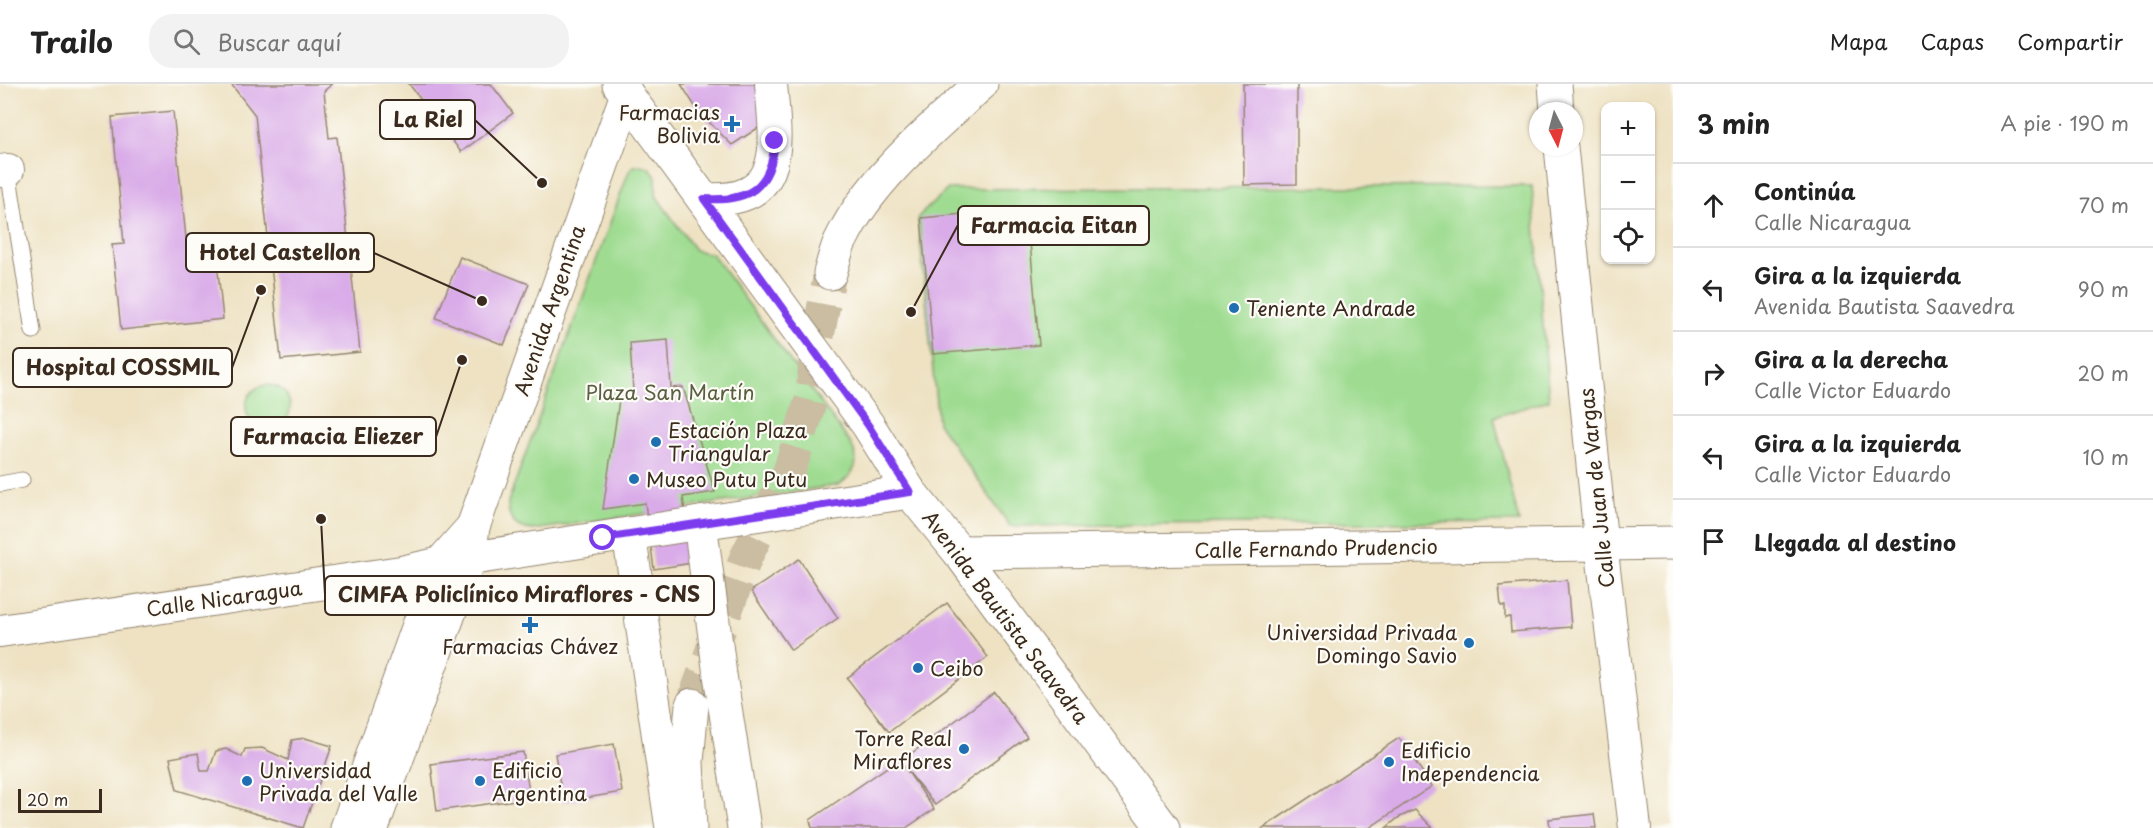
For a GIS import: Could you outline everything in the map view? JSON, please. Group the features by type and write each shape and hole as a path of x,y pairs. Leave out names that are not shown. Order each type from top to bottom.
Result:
{"main road":[{"path":"830,273 841,238 862,205 909,150 981,84"},
{"path":"1555,84 1556,102"},
{"name":"Avenida Bautista Saavedra","path":"623,89 868,425 910,492 959,552 1163,828"},
{"name":"Avenida Argentina","path":"347,828 393,733 461,549 623,89"},
{"name":"Calle Juan de Vargas","path":"1562,156 1601,544"},
{"name":"Calle Nicaragua","path":"461,549 630,534 910,492"},
{"path":"700,523 744,828"},
{"path":"630,534 672,828"},
{"name":"Calle Fernando Prudencio","path":"959,552 1673,543"},
{"path":"690,828 687,762 692,705"},
{"name":"Avenida Argentina","path":"372,828 393,733"}],"street":[{"path":"704,199 723,200 744,196 763,182 774,162 775,141 771,84"},
{"name":"Calle Juan de Vargas","path":"1601,544 1635,828"},
{"name":"Calle Nicaragua","path":"0,631 401,572 461,549"}],"lane":[{"path":"4,170 33,331"},
{"path":"0,483 22,480"}],"green space":[{"name":"Plaza San Martín","path":"639,165 649,167 656,177 656,196 695,250 712,254 851,444 856,457 855,467 839,485 533,530 521,527 513,522 509,514 508,502 629,171 632,167"},
{"name":"Teniente Andrade","path":"1532,186 1549,400 1494,417 1519,522 1010,526 938,423 918,217 948,189"},
{"path":"268,385 277,386 284,391 289,398 289,416 284,423 277,428 268,429 259,428 252,423 247,416 246,407 247,398 252,391 259,386"}],"building":[{"path":"231,84 332,84 324,91 329,138 337,137 360,352 281,360 255,115"},
{"path":"409,84 491,84 513,113 461,152"},
{"path":"681,84 761,84 764,124 732,145 698,111"},
{"path":"1243,84 1297,84 1297,184 1244,185"},
{"path":"173,111 186,238 214,234 223,319 121,330 112,245 124,244 112,117"},
{"path":"1027,208 1039,345 933,354 921,218"},
{"path":"460,257 529,284 504,345 436,318"},
{"name":"Estación Plaza Triangular","path":"668,340 671,388 683,387 715,492 683,497 692,563 654,569 645,503 603,509 620,393 633,391 630,343"},
{"path":"799,559 838,618 791,650 751,591"},
{"path":"1567,580 1571,627 1511,632 1510,617 1505,618 1505,606 1501,606 1499,586"},
{"name":"Ceibo","path":"947,603 988,657 889,732 847,678"},
{"path":"994,692 1027,737 935,805 903,765 934,809 906,828 812,828 810,820 899,759 901,761"},
{"name":"Universidad Privada del Valle","path":"305,738 332,746 303,828 177,790 170,758 198,753 201,771 209,771 216,751 226,749 242,757 245,749 262,748 288,760 292,740"},
{"name":"Edificio Independencia","path":"1399,738 1432,786 1369,828 1263,828"},
{"path":"614,744 622,792 563,802 555,754"},
{"name":"Edificio Argentina","path":"523,752 530,798 437,811 431,764"},
{"path":"1415,810 1433,828 1386,828 1398,818"},
{"path":"1594,814 1596,828 1550,828 1549,819"}],"tunnel":[{"path":"692,705 746,557 789,472 811,400 818,336 830,273"}],"place":[{"name":"Farmacias Bolivia","path":"732,124"},
{"name":"La Riel","path":"542,183"},
{"name":"Hospital COSSMIL","path":"261,290"},
{"name":"Hotel Castellon","path":"482,301"},
{"name":"Teniente Andrade","path":"1234,308"},
{"name":"Farmacia Eitan","path":"911,312"},
{"name":"Farmacia Eliezer","path":"462,360"},
{"name":"Estación Plaza Triangular","path":"656,442"},
{"name":"Museo Putu Putu","path":"634,479"},
{"name":"CIMFA Policlínico Miraflores - CNS","path":"321,519"},
{"name":"Farmacias Chávez","path":"530,625"},
{"name":"Universidad Privada Domingo Savio","path":"1469,643"},
{"name":"Ceibo","path":"918,668"},
{"name":"Torre Real Miraflores","path":"964,749"},
{"name":"Edificio Independencia","path":"1389,762"},
{"name":"Universidad Privada del Valle","path":"247,781"},
{"name":"Edificio Argentina","path":"480,781"}],"route":[{"path":"603,538 910,492 868,425 704,199 723,200 744,196 763,182 774,162 775,141"}]}
